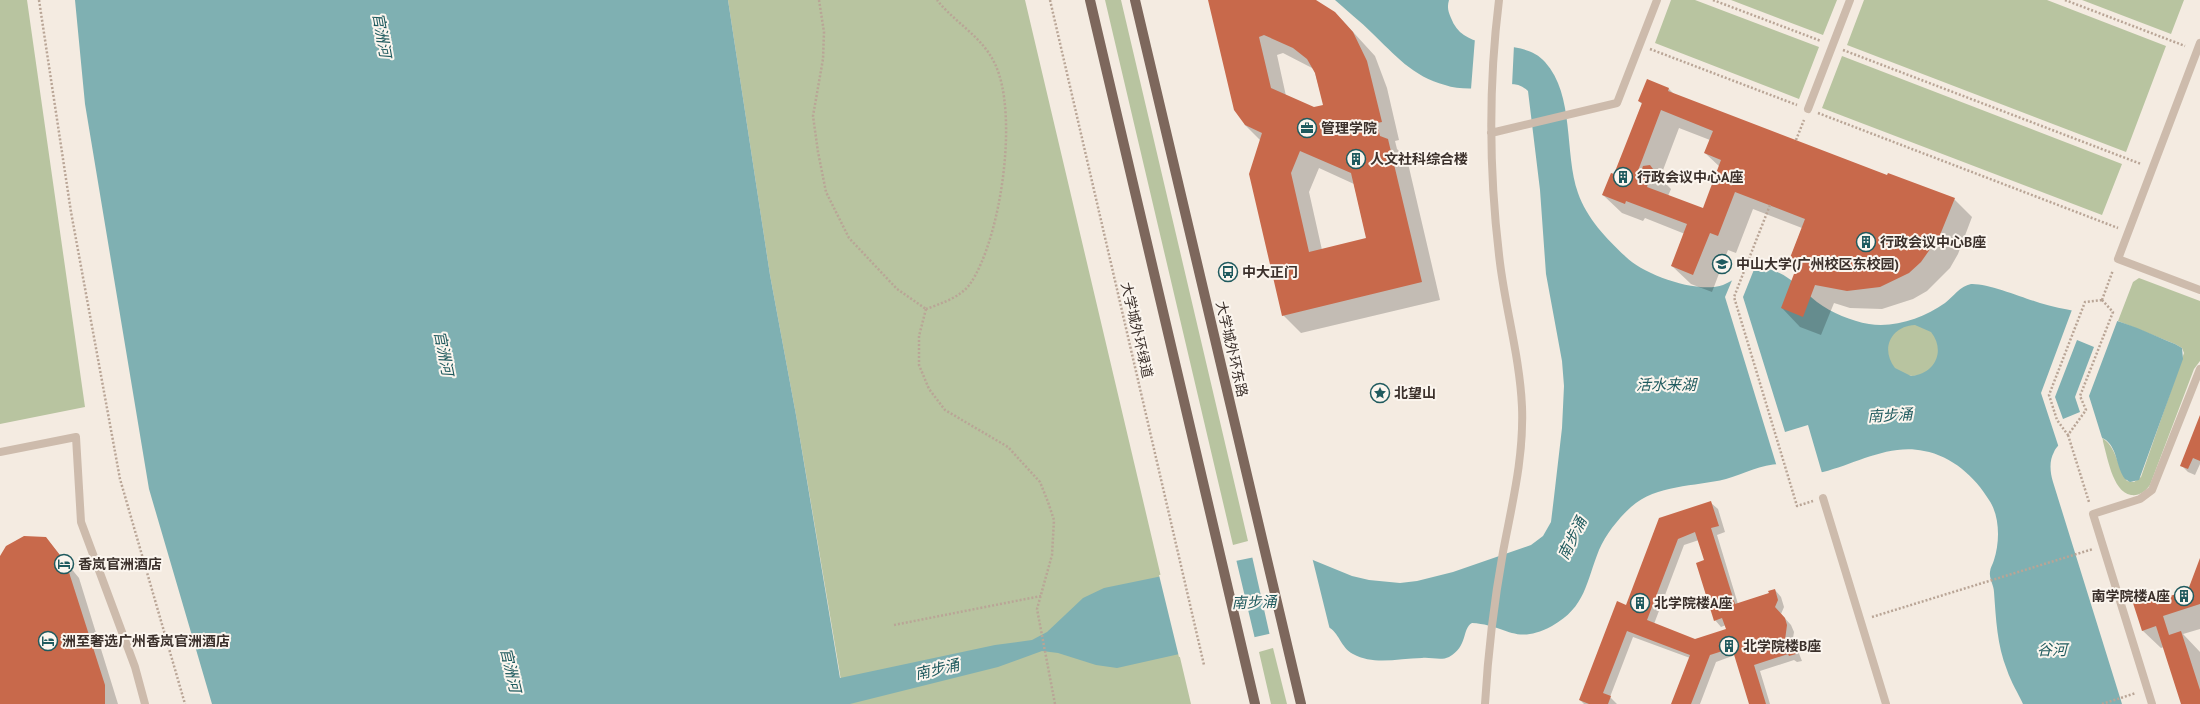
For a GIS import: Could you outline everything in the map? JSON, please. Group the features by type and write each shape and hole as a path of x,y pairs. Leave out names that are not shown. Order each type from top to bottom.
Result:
{"main road":[{"path":"1090,0 1255,704"},
{"name":"大学城外环东路","path":"1135,0 1301,704"}],"lane":[{"path":"1485,704 1491,626 1503,552 1517,485 1520,457 1522,407 1520,382 1498,247 1492,182 1492,90 1499,0"},
{"path":"1491,133 1617,103 1657,0"},
{"path":"1808,109 1850,0"},
{"path":"2199,47 2118,258 2200,290"},
{"path":"2152,704 2093,514 2140,499 2152,490 2200,369"},
{"path":"0,452 76,437 81,522 135,667 145,704"},
{"path":"1823,498 1886,704"}],"path":[{"path":"40,0 71,212 120,479 185,704"},
{"path":"819,0 824,32 822,59 813,116 826,192 850,238 897,289 926,309"},
{"path":"926,309 953,298 969,286 978,268 992,231 1004,172 1006,143 1005,105 1002,84 996,64 985,46 937,0"},
{"name":"大学城外环绿道","path":"1050,0 1204,665"},
{"path":"1713,0 2152,168"},
{"path":"2065,0 2199,47"},
{"path":"1640,45 2128,231"},
{"path":"1796,140 1808,109"},
{"path":"1770,205 1734,297 1797,506 1823,498"},
{"path":"2102,300 2111,277"},
{"path":"2093,514 2068,435 2057,420 2049,395 2085,302 2102,300"},
{"path":"2068,435 2086,410 2080,396 2112,312 2102,300"},
{"path":"926,309 919,336 920,365 929,389 945,410 1008,448 1040,482 1054,520 1052,555 1037,610 1055,704"},
{"path":"1860,621 2103,546"},
{"path":"894,625 1041,596"},
{"path":"2102,704 2148,690"}],"green space":[{"path":"0,0 27,0 85,407 0,424"},
{"path":"728,0 1025,0 1191,704 845,704 796,415 770,275"},
{"path":"1105,0 1121,0 1248,541 1233,545"},
{"path":"1671,0 1695,0 1819,47 1799,99 1655,43"},
{"path":"1731,0 1837,0 1823,35"},
{"path":"1864,0 2047,0 2166,46 2126,152 1847,45"},
{"path":"2082,0 2184,0 2171,34"},
{"path":"1842,56 2122,164 2102,215 1822,108"},
{"path":"2139,278 2200,301 2200,361 2194,369 2150,485 2142,493 2131,495 2119,487 2115,480 2108,462 2102,438 2114,452 2127,481 2134,482 2141,477 2184,353 2182,348 2175,344 2118,321 2133,282"},
{"path":"1913,324 1923,326 1931,332 1937,340 1939,350 1937,360 1931,368 1923,374 1913,376 1903,374 1895,368 1889,360 1887,350 1889,340 1895,332 1903,326"},
{"path":"1273,648 1287,704 1271,704 1259,652"}],"water":[{"path":"75,0 728,0 770,275 796,415 840,678 995,645 1032,640 1047,632 1083,598 1104,588 1274,553 1308,558 1352,576 1369,580 1400,583 1417,581 1453,572 1531,545 1543,536 1551,522 1562,428 1564,386 1562,361 1546,274 1540,190 1528,91 1523,87 1512,84 1468,89 1458,88 1423,76 1396,57 1363,24 1335,0 1449,0 1448,9 1451,18 1458,30 1469,38 1481,42 1522,49 1535,54 1545,62 1554,75 1561,91 1568,125 1574,177 1582,202 1592,220 1605,236 1634,264 1645,270 1686,285 1712,287 1728,283 1751,270 1761,268 1769,269 1792,280 1817,302 1835,313 1855,321 1879,325 1889,325 1909,321 1919,317 1945,303 1963,287 1971,284 1978,284 1996,288 2040,303 2122,322 2182,348 2183,359 2139,480 2130,482 2125,479 2110,444 2106,440 2093,435 2077,436 2063,442 2058,446 2051,459 2053,482 2122,704 2023,704 2010,679 2001,651 1998,632 1994,589 1990,575 1990,569 1994,562 1996,553 1998,537 1997,521 1993,506 1977,483 1962,469 1934,454 1911,449 1886,452 1823,472 1813,472 1782,464 1768,465 1714,482 1676,487 1652,494 1631,507 1609,533 1599,550 1583,593 1572,611 1563,619 1539,632 1529,634 1511,633 1494,627 1472,623 1469,625 1462,643 1455,653 1443,659 1413,658 1378,661 1361,658 1346,648 1332,629 1326,626 1313,624 1117,668 1096,665 1058,653 1042,651 998,667 850,704 212,704 149,489 85,104","holes":["1915,325 1931,332 1938,347 1938,354 1932,366 1926,371 1911,376 1895,368 1888,353 1888,346 1894,334 1900,329"]}],"pier":[{"path":"1475,38 1490,43 1514,45 1512,86 1486,90 1471,89"},
{"path":"1755,267 1743,297 1785,432 1808,425 1822,473 1814,474 1789,467 1777,467 1725,297 1733,278"},
{"path":"2073,307 2118,319 2089,396 2103,441 2091,437 2079,437 2059,448 2041,393","holes":["2077,340 2094,347 2075,397 2080,412 2063,419 2055,397"]},
{"path":"1273,551 1297,553 1312,557 1330,630 1322,626 1313,626 1270,636 1252,556"},
{"path":"1236,559 1255,639 1179,657 1159,575"}],"building":[{"name":"人文社科综合楼","path":"1208,0 1316,0 1335,12 1353,32 1367,61 1382,122 1377,123 1380,136 1388,139 1422,282 1282,316 1249,174 1262,133 1245,125 1234,110","holes":["1264,35 1293,48 1307,59 1315,73 1323,105 1314,107 1271,88 1259,37","1300,151 1351,173 1366,238 1309,252 1291,173"]},
{"path":"1647,79 1669,88 1668,91 1887,175 1888,173 1955,198 1940,235 1921,262 1909,273 1880,287 1847,291 1815,285 1803,317 1781,308 1797,266 1788,263 1805,219 1735,192 1718,236 1710,233 1693,275 1671,266 1687,224 1626,201 1625,204 1602,195 1611,173 1614,174 1642,103 1638,101","holes":["1661,110 1713,131 1704,153 1721,160 1703,208 1647,187 1653,169 1650,165 1643,166 1639,177 1636,176"]},
{"path":"2200,415 2200,461 2193,458 2188,469 2180,466"},
{"path":"1711,501 1719,526 1711,528 1735,604 1769,593 1768,591 1775,589 1778,600 1775,607 1785,618 1787,625 1785,640 1792,643 1796,654 1789,656 1788,654 1754,665 1766,704 1749,704 1732,648 1710,655 1691,704 1671,704 1690,655 1627,631 1603,693 1611,696 1608,704 1589,704 1579,700 1617,601 1626,605 1659,518","holes":["1695,532 1704,560 1696,563 1714,621 1722,618 1726,629 1695,639 1647,620 1678,539"]},
{"path":"24,536 46,537 66,563 105,685 105,704 0,704 0,556 6,546"},
{"path":"2200,558 2200,604 2163,616 2169,635 2181,631 2200,690 2200,704 2181,704 2156,626 2142,631 2132,600 2156,593 2158,600 2188,590"}],"place":[{"name":"管理学院","path":"1307,128"},
{"name":"人文社科综合楼","path":"1356,159"},
{"name":"行政会议中心A座","path":"1623,177"},
{"name":"行政会议中心B座","path":"1866,242"},
{"name":"中山大学(广州校区东校园)","path":"1722,264"},
{"name":"中大正门","path":"1228,272"},
{"name":"北望山","path":"1380,393"},
{"name":"香岚官洲酒店","path":"64,564"},
{"name":"南学院楼A座","path":"2184,596"},
{"name":"北学院楼A座","path":"1640,603"},
{"name":"洲至奢选广州香岚官洲酒店","path":"48,641"},
{"name":"北学院楼B座","path":"1729,646"}],"water label":[{"name":"官洲河","path":"382,35"},
{"name":"官洲河","path":"444,353"},
{"name":"活水来湖","path":"1666,384"},
{"name":"南步涌","path":"1890,415"},
{"name":"南步涌","path":"1572,538"},
{"name":"南步涌","path":"1254,602"},
{"name":"谷河","path":"2052,649"},
{"name":"南步涌","path":"937,669"},
{"name":"官洲河","path":"511,670"}]}
